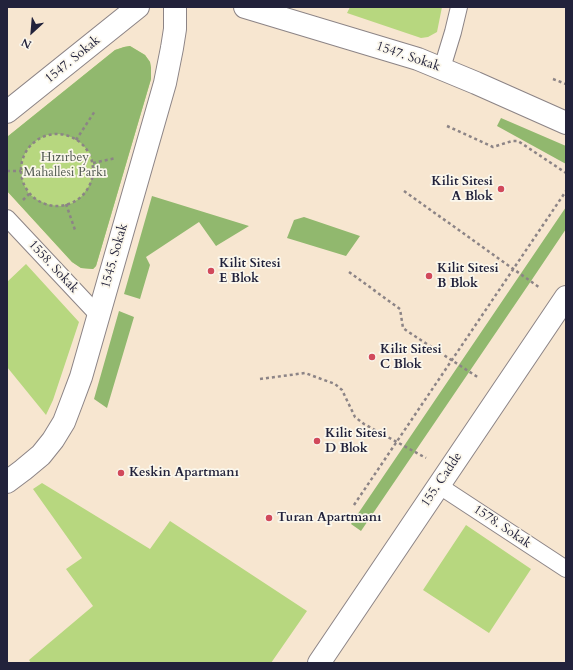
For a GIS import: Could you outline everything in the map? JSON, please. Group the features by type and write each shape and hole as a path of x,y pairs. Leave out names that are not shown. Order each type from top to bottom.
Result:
{"street":[{"name":"1547. Sokak","path":"7,112 138,7"},
{"name":"1545. Sokak","path":"7,482 41,455 53,440 64,422 81,377 170,65 175,7"},
{"name":"1547. Sokak","path":"244,7 390,49 442,68 566,123"},
{"name":"155. Cadde","path":"319,663 438,484 566,297"}],"lane":[{"path":"442,68 459,7"},
{"name":"1558. Sokak","path":"7,218 98,315"},
{"name":"1578. Sokak","path":"438,484 566,569"}],"path":[{"path":"553,79 566,84"},
{"path":"76,140 95,111"},
{"path":"447,126 493,147 512,141 518,141 566,173"},
{"path":"60,134 71,137 81,143 88,152 92,163 93,175 89,186 82,196 73,203 62,206 50,205 39,201 29,194 23,183 21,171 22,159 28,148 37,140 47,135 60,134"},
{"path":"92,163 121,157"},
{"path":"7,171 21,171"},
{"path":"404,190 542,289"},
{"path":"354,505 566,191"},
{"path":"66,204 75,230"},
{"path":"349,272 400,309 403,328 406,331 480,379"},
{"path":"260,379 305,373 335,384 342,390 356,417 364,424 426,458"}],"green space":[{"path":"350,7 442,7 437,32 428,37 421,38 347,13"},
{"name":"Hızırbey Mahallesi Parkı","path":"130,46 145,55 150,62 151,79 96,266 93,269 81,268 72,262 7,191 7,137 115,50"},
{"name":"Hızırbey Mahallesi Parkı","path":"130,46 145,55 150,62 151,79 96,266 93,269 81,268 72,262 7,191 7,137 115,50","holes":["59,134 71,137 81,143 89,152 93,163 93,175 89,186 82,196 73,203 61,206 50,205 39,201 29,194 23,183 21,171 22,159 28,148 37,140 47,135"]},
{"path":"501,118 566,146 566,164 497,126"},
{"path":"152,196 249,226 216,246 199,222 146,257 150,265 140,299 124,294"},
{"path":"566,207 566,229 361,531 351,524"},
{"path":"304,217 360,236 346,256 287,238 294,220"},
{"path":"26,264 79,322 53,400 46,415 7,367 7,282"},
{"path":"119,311 134,317 107,408 94,399"},
{"path":"42,483 150,549 170,521 307,611 271,663 31,663 29,660 93,606 66,569 82,558 33,489"},
{"path":"466,525 531,569 489,633 423,590"}],"place":[{"name":"Kilit Sitesi A Blok","path":"501,189"},
{"name":"Kilit Sitesi E Blok","path":"211,271"},
{"name":"Kilit Sitesi B Blok","path":"429,276"},
{"name":"Kilit Sitesi C Blok","path":"372,357"},
{"name":"Kilit Sitesi D Blok","path":"317,441"},
{"name":"Keskin Apartmanı","path":"121,473"},
{"name":"Turan Apartmanı","path":"269,518"}]}
